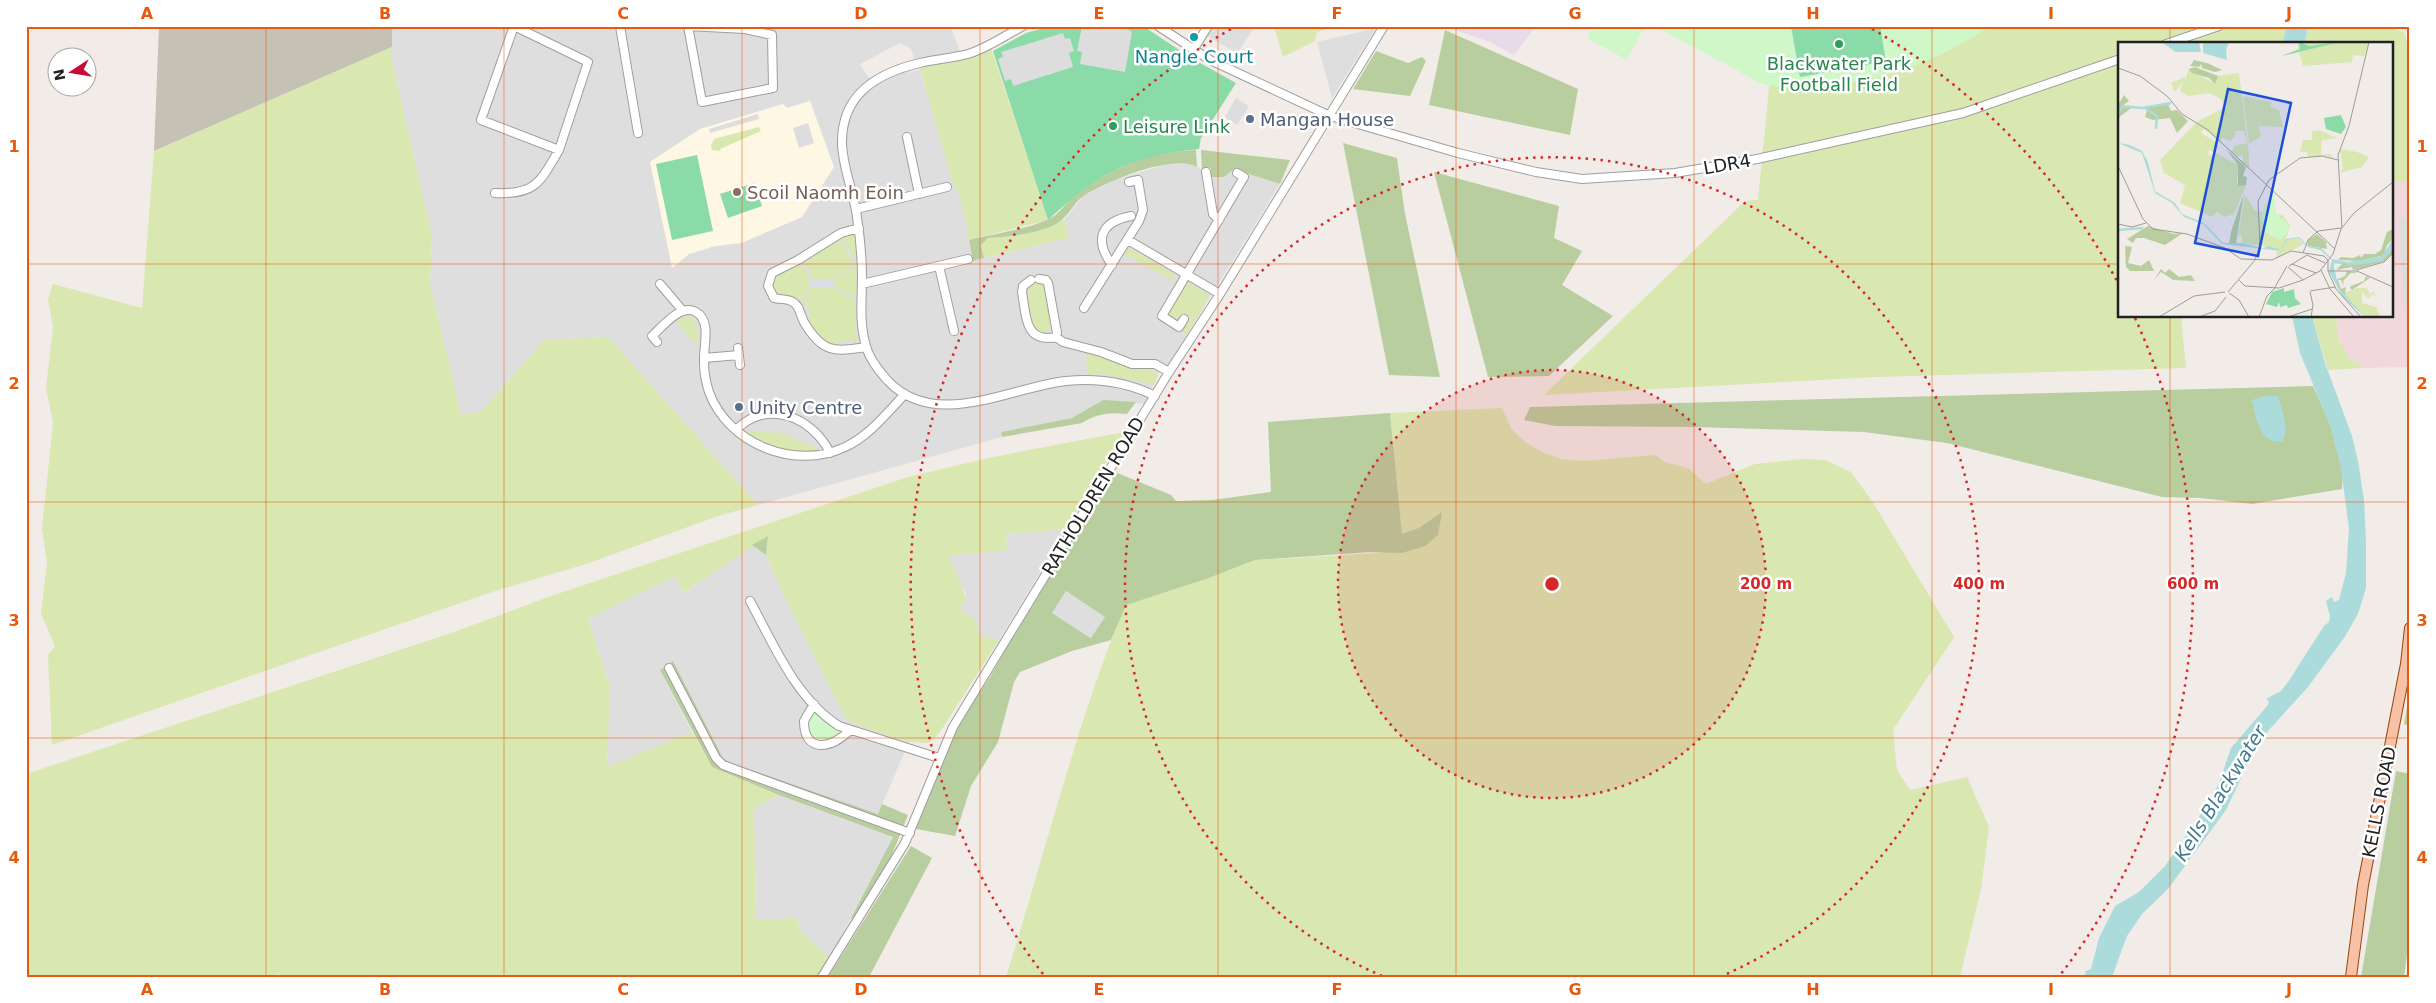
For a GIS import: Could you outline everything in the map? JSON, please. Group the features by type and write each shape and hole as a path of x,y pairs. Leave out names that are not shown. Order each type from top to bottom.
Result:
{"main road":[{"name":"KELLS ROAD","path":"2351,977 2363,885 2406,664 2410,628"}],"street":[{"path":"496,193 515,194 533,188 559,150 588,62 514,26 480,120 559,150"},
{"path":"620,26 638,133"},
{"path":"688,26 745,28 772,35 773,88 702,102 688,26"},
{"path":"1022,26 981,50 920,63 889,74 864,88 856,97 845,117 842,142 859,228 862,284 861,307 866,347 881,373 905,394 936,403 956,404 995,399 1044,385 1082,380 1124,384 1155,396"},
{"name":"LDR4","path":"1158,26 1193,50 1243,77 1330,116 1458,154 1567,177 1597,179 1665,174 1757,159 1963,112 2118,60"},
{"path":"1193,50 1208,26"},
{"name":"RATHOLDREN ROAD","path":"822,977 910,833 939,758 958,720 1169,372 1220,294 1384,26"},
{"path":"2172,42 2219,26"},
{"path":"907,137 919,194"},
{"path":"1206,172 1213,214 1219,220"},
{"path":"1184,319 1179,326 1162,316 1244,177 1237,173"},
{"path":"1084,308 1128,240 1143,210 1138,180 1129,182"},
{"path":"856,209 948,187"},
{"path":"1112,266 1105,255 1103,232 1107,225 1113,221 1131,216"},
{"path":"859,228 840,233 769,276 768,286 771,295 778,299 789,300 798,307 804,322 826,348 836,351 866,347"},
{"path":"1128,240 1220,294"},
{"path":"862,284 968,259"},
{"path":"939,266 954,331"},
{"path":"1043,278 1048,283 1057,333 1056,337 1049,339 1035,336 1030,331 1022,292 1023,286 1035,280 1043,278"},
{"path":"660,284 683,311"},
{"path":"657,342 652,336 683,311 696,312 702,318 706,327 704,358 708,391 721,415 736,430 756,444 785,455 802,456 830,453 845,448 862,438 905,394"},
{"path":"1056,337 1063,342 1102,352 1132,364 1155,364 1169,372"},
{"path":"704,358 739,352 740,366"},
{"path":"736,430 752,417 779,414 791,416 820,436 830,453"},
{"path":"750,601 786,667 814,704 829,720 850,730 939,758"},
{"path":"669,668 716,758 723,765 910,833"},
{"path":"814,704 804,721 807,737 812,742 820,745 832,744 850,730"}],"shaded area":[{"path":"159,26 392,26 392,47 154,151"},
{"path":"392,26 950,26 960,51 915,61 911,49 900,43 860,64 869,78 920,70 955,189 958,189 970,234 968,234 973,261 1069,238 1065,219 1083,196 1112,181 1169,163 1192,164 1202,169 1211,168 1209,177 1224,177 1234,168 1280,184 1169,364 1159,373 1144,404 1103,400 1072,418 1001,432 1002,437 758,505 608,337 544,340 481,412 461,416 430,283 432,235 391,57","holes":["810,101 802,217 741,243 715,246 689,254 672,268 787,108"]},
{"path":"1082,26 1124,26 1132,32 1125,72 1080,64 1082,52 1077,51"},
{"path":"1213,26 1252,26 1253,30 1238,52 1235,52 1207,36"},
{"path":"1457,26 1536,26 1514,55 1490,42 1455,30"},
{"path":"1376,28 1332,98 1317,42"},
{"path":"1063,33 1065,39 1070,38 1074,51 1069,53 1073,67 1013,86 1011,79 1005,81 998,59 1003,57 1001,52"},
{"path":"1236,98 1249,106 1237,125 1225,117"},
{"name":"Scoil Naomh Eoin","path":"810,101 834,167 802,217 741,243 715,246 689,254 672,268 650,162 700,129 783,104 787,108"},
{"path":"758,114 759,119 710,133 709,129"},
{"path":"808,123 814,143 799,148 793,128"},
{"path":"2410,181 2410,367 2363,368 2358,361 2350,360 2344,347 2339,343 2336,318 2394,318 2394,182"},
{"path":"2410,217 2410,305 2404,306 2399,218"},
{"path":"832,279 833,287 809,288 809,280"},
{"path":"1066,529 999,640 979,636 973,620 961,612 961,602 966,593 958,582 949,556 1007,550 1006,534"},
{"path":"752,545 766,555 788,605 847,719 876,732 909,742 878,814 802,789 731,763 723,758 673,662 660,670 692,732 607,768 610,687 588,619 675,576 684,593"},
{"path":"1066,591 1105,617 1092,638 1052,613"},
{"path":"779,795 893,837 830,958 802,933 796,918 756,920 754,808"}],"green space":[{"name":"Leisure Link","path":"1051,26 1143,26 1193,59 1236,83 1201,138 1199,149 1153,156 1134,162 1083,190 1048,220 993,51 1026,33"},
{"path":"1274,26 1338,26 1317,32 1315,41 1283,57"},
{"path":"1593,26 1645,26 1627,60 1587,38"},
{"path":"1654,26 1990,26 1931,59 1890,74 1847,83 1791,88 1765,85 1757,82"},
{"path":"1770,26 2286,26 2283,42 2118,42 2118,318 2181,318 2186,368 1876,377 1544,395 1745,201 1758,200 1772,57"},
{"name":"Blackwater Park Football Field","path":"1791,26 1880,26 1886,61 1800,77"},
{"path":"2308,26 2388,26 2405,33 2410,60 2410,181 2394,182 2394,42 2305,42"},
{"path":"1445,30 1578,89 1570,135 1429,105"},
{"path":"392,47 391,57 432,235 430,283 461,415 481,412 544,340 608,337 758,505 718,516 589,563 492,592 52,745 48,655 55,646 41,614 47,563 42,529 53,423 46,388 53,327 48,299 53,284 142,308 154,151"},
{"path":"991,48 1048,220 969,240 958,189 955,190 919,66 957,60"},
{"path":"1376,51 1408,63 1422,57 1426,61 1410,96 1353,89"},
{"path":"759,127 761,131 720,149 721,151 712,150 711,146 714,139"},
{"path":"1343,143 1397,158 1405,214 1440,377 1389,375"},
{"path":"1196,150 1197,167 1186,164 1173,164 1157,166 1124,176 1085,195 1063,219 1052,226 1020,235 988,238 981,245 984,258 973,261 969,240 1019,229 1047,220 1055,215 1072,198 1091,185 1132,163 1161,154"},
{"path":"1201,150 1290,160 1280,184 1234,169 1224,177 1209,177 1211,168 1202,170"},
{"path":"697,155 713,231 672,240 656,164"},
{"path":"1434,172 1559,206 1554,238 1582,251 1562,285 1613,316 1549,376 1488,377"},
{"path":"754,183 762,206 728,218 720,194"},
{"path":"1065,219 1069,238 984,258 981,244 988,238 1028,232 1047,227"},
{"path":"850,233 857,238 858,263 841,236"},
{"path":"839,238 854,262 853,265 833,279 812,280 808,268 801,262"},
{"path":"1132,249 1173,274 1176,282 1124,254 1126,250"},
{"path":"798,263 806,272 809,283 807,294 800,303 795,298 775,293 772,287 775,276"},
{"path":"856,266 856,298 833,285 833,280"},
{"path":"1033,283 1040,283 1045,288 1052,326 1044,334 1032,327 1024,292"},
{"path":"1189,283 1208,294 1209,297 1186,335 1182,332 1188,321 1180,316 1173,319 1168,312 1184,285"},
{"path":"832,286 855,301 857,345 854,346 853,340 837,342 837,348 827,344 807,322 810,314 806,304 801,305 806,300 811,287"},
{"path":"682,317 691,317 697,323 698,343 695,344 676,321"},
{"path":"2313,318 2336,318 2339,343 2344,347 2350,360 2358,361 2363,368 2328,370"},
{"path":"1085,350 1159,373 1154,385 1103,374 1088,375"},
{"path":"2313,386 2338,449 2341,462 2342,489 2252,504 2201,498 2162,497 1947,443 1864,432 1693,427 1555,426 1524,420 1530,407"},
{"path":"1103,400 1136,402 1127,414 1104,414 1082,423 1002,437 1001,432 1072,418"},
{"path":"1502,408 1512,430 1528,444 1544,453 1561,459 1584,461 1655,455 1665,462 1688,468 1706,484 1755,464 1803,459 1825,460 1851,472 1874,504 1954,637 1893,730 1897,770 1910,790 1967,777 1989,827 1981,889 1960,977 1006,977 1091,696 1125,605 1206,579 1255,560 1380,553 1438,535 1441,513 1419,529 1402,534 1390,413"},
{"path":"1390,413 1402,534 1419,528 1442,512 1438,535 1425,546 1402,553 1369,552 1255,560 1206,579 1126,605 1111,640 1072,651 1020,672 1014,682 998,742 971,786 955,836 916,829 950,742 966,712 990,677 1044,581 1115,472 1171,495 1176,501 1212,500 1271,492 1268,422","holes":["1066,591 1105,617 1091,638 1052,613"]},
{"path":"746,431 782,433 822,450 812,453 801,453 780,450 760,442"},
{"path":"1124,432 1066,529 1006,534 1007,550 949,556 962,586 966,601 961,603 961,612 976,620 979,636 999,640 940,732 929,743 909,742 876,732 847,720 788,605 766,555 768,536 683,593 675,576 588,619 610,687 607,767 692,732 712,767 779,795 754,808 756,920 796,918 802,933 830,958 818,977 281,977 278,973 274,977 26,977 26,774 454,632 551,596 908,477 993,457"},
{"path":"768,536 766,555 752,545"},
{"path":"673,661 723,758 731,763 878,814 882,804 908,815 891,857 858,913 850,920 893,837 779,795 712,767 660,670"},
{"path":"2410,690 2410,726 2404,724"},
{"path":"812,711 841,730 839,736 824,742 810,735 808,722"},
{"path":"2396,771 2410,774 2410,931 2404,977 2361,977"},
{"path":"911,846 932,858 869,977 828,977"}],"water":[{"path":"2286,26 2308,26 2305,42 2283,42"},
{"name":"Kells Blackwater","path":"2292,318 2313,318 2325,363 2352,436 2364,500 2366,588 2358,614 2344,638 2308,687 2258,742 2226,810 2168,889 2142,914 2127,936 2112,977 2084,977 2086,971 2091,969 2099,938 2115,906 2139,892 2165,866 2210,801 2219,783 2231,748 2268,705 2269,701 2266,699 2281,691 2288,682 2324,626 2329,622 2330,616 2326,601 2332,597 2334,602 2339,600 2346,573 2349,529 2341,468 2330,425 2300,353"},
{"path":"2266,396 2278,396 2285,424 2283,441 2269,439 2257,421 2252,400"}],"place":[{"name":"Nangle Court","path":"1194,37"},
{"name":"Blackwater Park Football Field","path":"1839,44"},
{"name":"Mangan House","path":"1250,119"},
{"name":"Leisure Link","path":"1113,126"},
{"name":"Scoil Naomh Eoin","path":"737,192"},
{"name":"Unity Centre","path":"739,407"}]}
